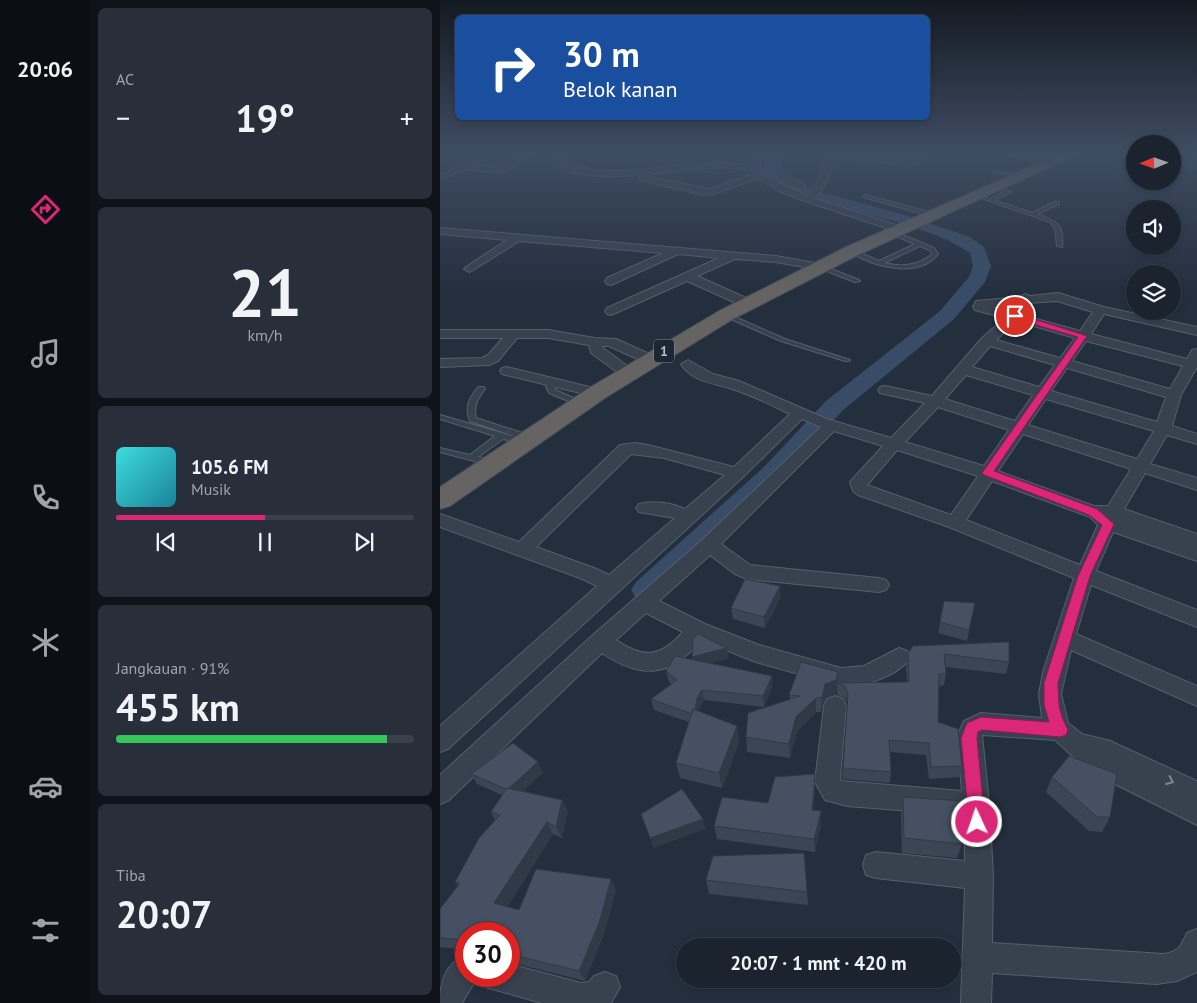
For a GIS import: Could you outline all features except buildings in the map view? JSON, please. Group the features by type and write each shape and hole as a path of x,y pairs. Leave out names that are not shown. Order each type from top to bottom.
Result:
{"highway":[{"name":"1","path":"440,500 483,460 526,440 656,356 726,315 852,251 934,215 981,199"}],"street":[{"path":"823,199 904,228"},
{"path":"440,231 788,261 821,267"},
{"path":"470,269 518,237"},
{"path":"656,291 616,279 676,251"},
{"path":"611,311 733,256"},
{"path":"688,277 749,304"},
{"path":"1197,331 1101,310 1058,297 983,302 979,305 1083,336 1194,358 1174,395 1163,429 1105,516 1064,638 1051,683 1050,694 1054,718 1069,737 1098,762 1197,813"},
{"path":"1025,298 1015,316 987,341 935,401 858,482 859,487 864,491 954,523 1197,620"},
{"path":"954,523 1101,310"},
{"path":"440,334 548,334 595,342 611,342 688,364 691,369 721,383 734,384 826,423 988,473 1105,516 1197,554"},
{"path":"440,363 484,362 492,358 513,334"},
{"path":"987,341 1174,395"},
{"path":"595,342 596,350 629,374"},
{"path":"962,369 1197,439"},
{"path":"507,371 552,384 589,398"},
{"path":"885,390 935,401 1197,484"},
{"path":"440,741 802,414"},
{"path":"440,792 601,640 708,546 826,423"},
{"path":"522,550 626,449 647,449 737,473"},
{"path":"645,508 671,510 688,517"},
{"path":"1105,516 1197,541"},
{"path":"440,520 587,573 611,585"},
{"path":"708,546 739,568 748,572 879,585"},
{"path":"643,602 698,630 756,654 840,677 858,678 868,676 899,657"},
{"path":"601,640 614,651 639,662 655,663 665,660 677,652 698,630"},
{"path":"1064,638 1197,696"},
{"path":"835,706 827,782 834,792 976,804"},
{"path":"976,1003 979,876 976,804 969,738 972,728 981,723 1069,737 1102,749 1197,794"},
{"path":"876,865 979,876"},
{"path":"977,957 1176,968 1184,966 1195,955"},
{"path":"520,982 581,998 591,998 600,995 606,987"},
{"path":"445,1003 455,987"}],"lane":[{"path":"875,199 934,215"},
{"path":"986,199 1052,221 1057,226 1060,246"},
{"path":"1033,214 1057,203"},
{"path":"852,251 879,263 898,268 910,268 932,259 935,254 932,249 920,244 904,228"},
{"path":"879,263 920,244"},
{"path":"821,267 857,281"},
{"path":"726,315 783,340 847,360"},
{"path":"481,389 477,393 471,408 473,419 526,440"},
{"path":"440,417 501,436 526,440"},
{"path":"440,450 483,460 501,436"}],"waterway":[{"path":"647,590 774,472 834,406 947,315 978,278 982,266 978,251 964,241 899,218 830,199"}],"route":[{"path":"977,822 969,738 972,728 981,723 1060,730 1054,718 1050,694 1051,683 1084,576 1108,524 1093,512 988,473 1052,378 1083,336 1015,316"}]}
